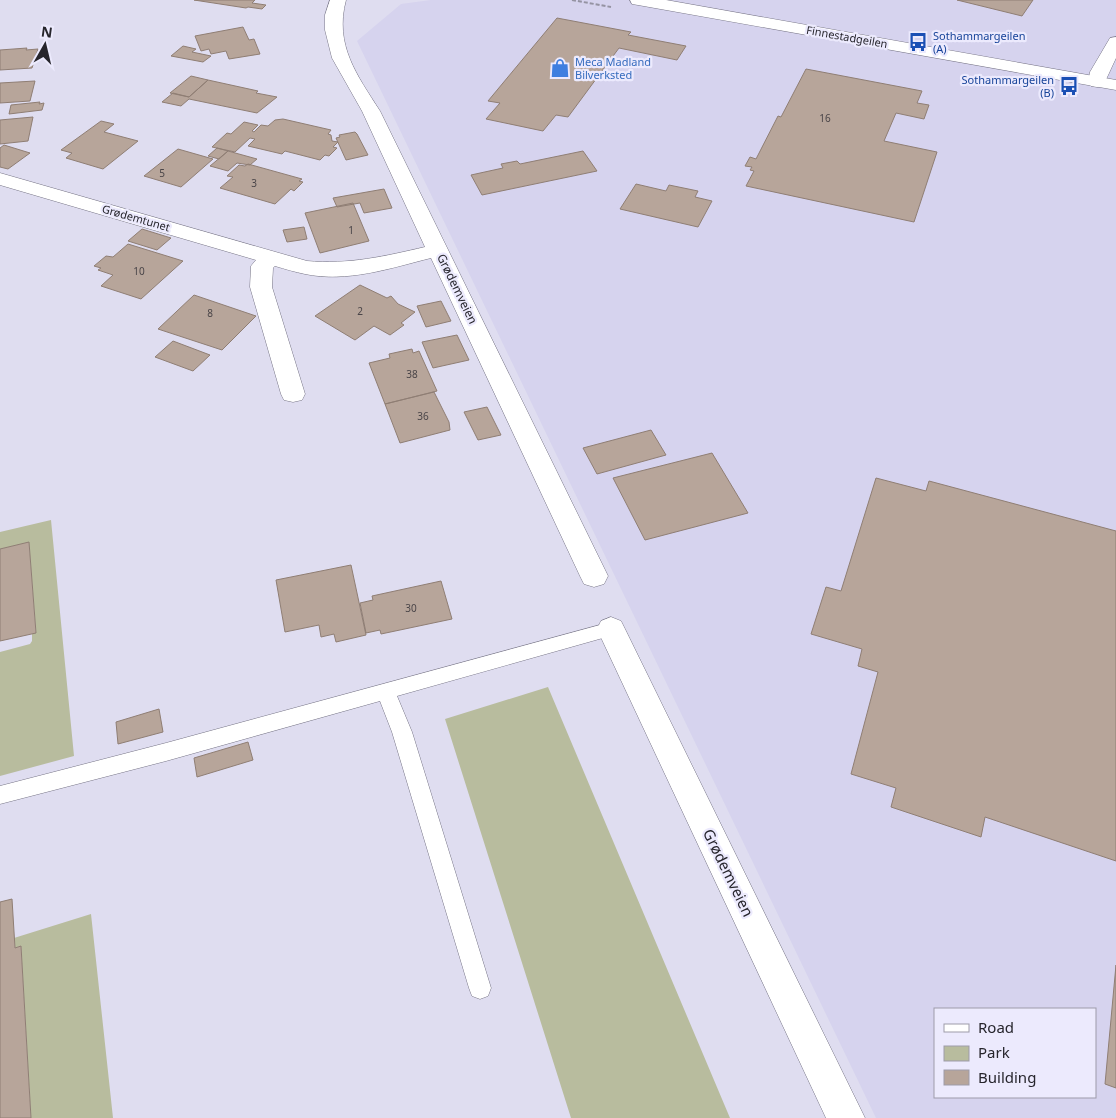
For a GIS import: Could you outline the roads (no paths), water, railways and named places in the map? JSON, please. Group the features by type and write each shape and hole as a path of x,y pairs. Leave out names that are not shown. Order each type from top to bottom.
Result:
{"street":[{"name":"Grødemveien","path":"338,0 333,15 333,29 335,45 342,64 371,111 594,576"},
{"name":"Finnestadgeilen","path":"638,0 1116,86"},
{"path":"1098,82 1099,72 1116,42"},
{"name":"Grødemtunet","path":"0,179 306,268 336,271 438,250"},
{"path":"271,258 262,266 261,287 293,394"},
{"name":"Grødemveien","path":"611,629 846,1118"}],"lane":[{"path":"0,795 157,754 611,629"},
{"path":"385,691 402,732 480,988"}],"place":[{"name":"Sothammargeilen (A)","path":"918,42"},
{"name":"Meca Madland Bilverksted","path":"560,68"},
{"name":"Sothammargeilen (B)","path":"1069,86"}]}
